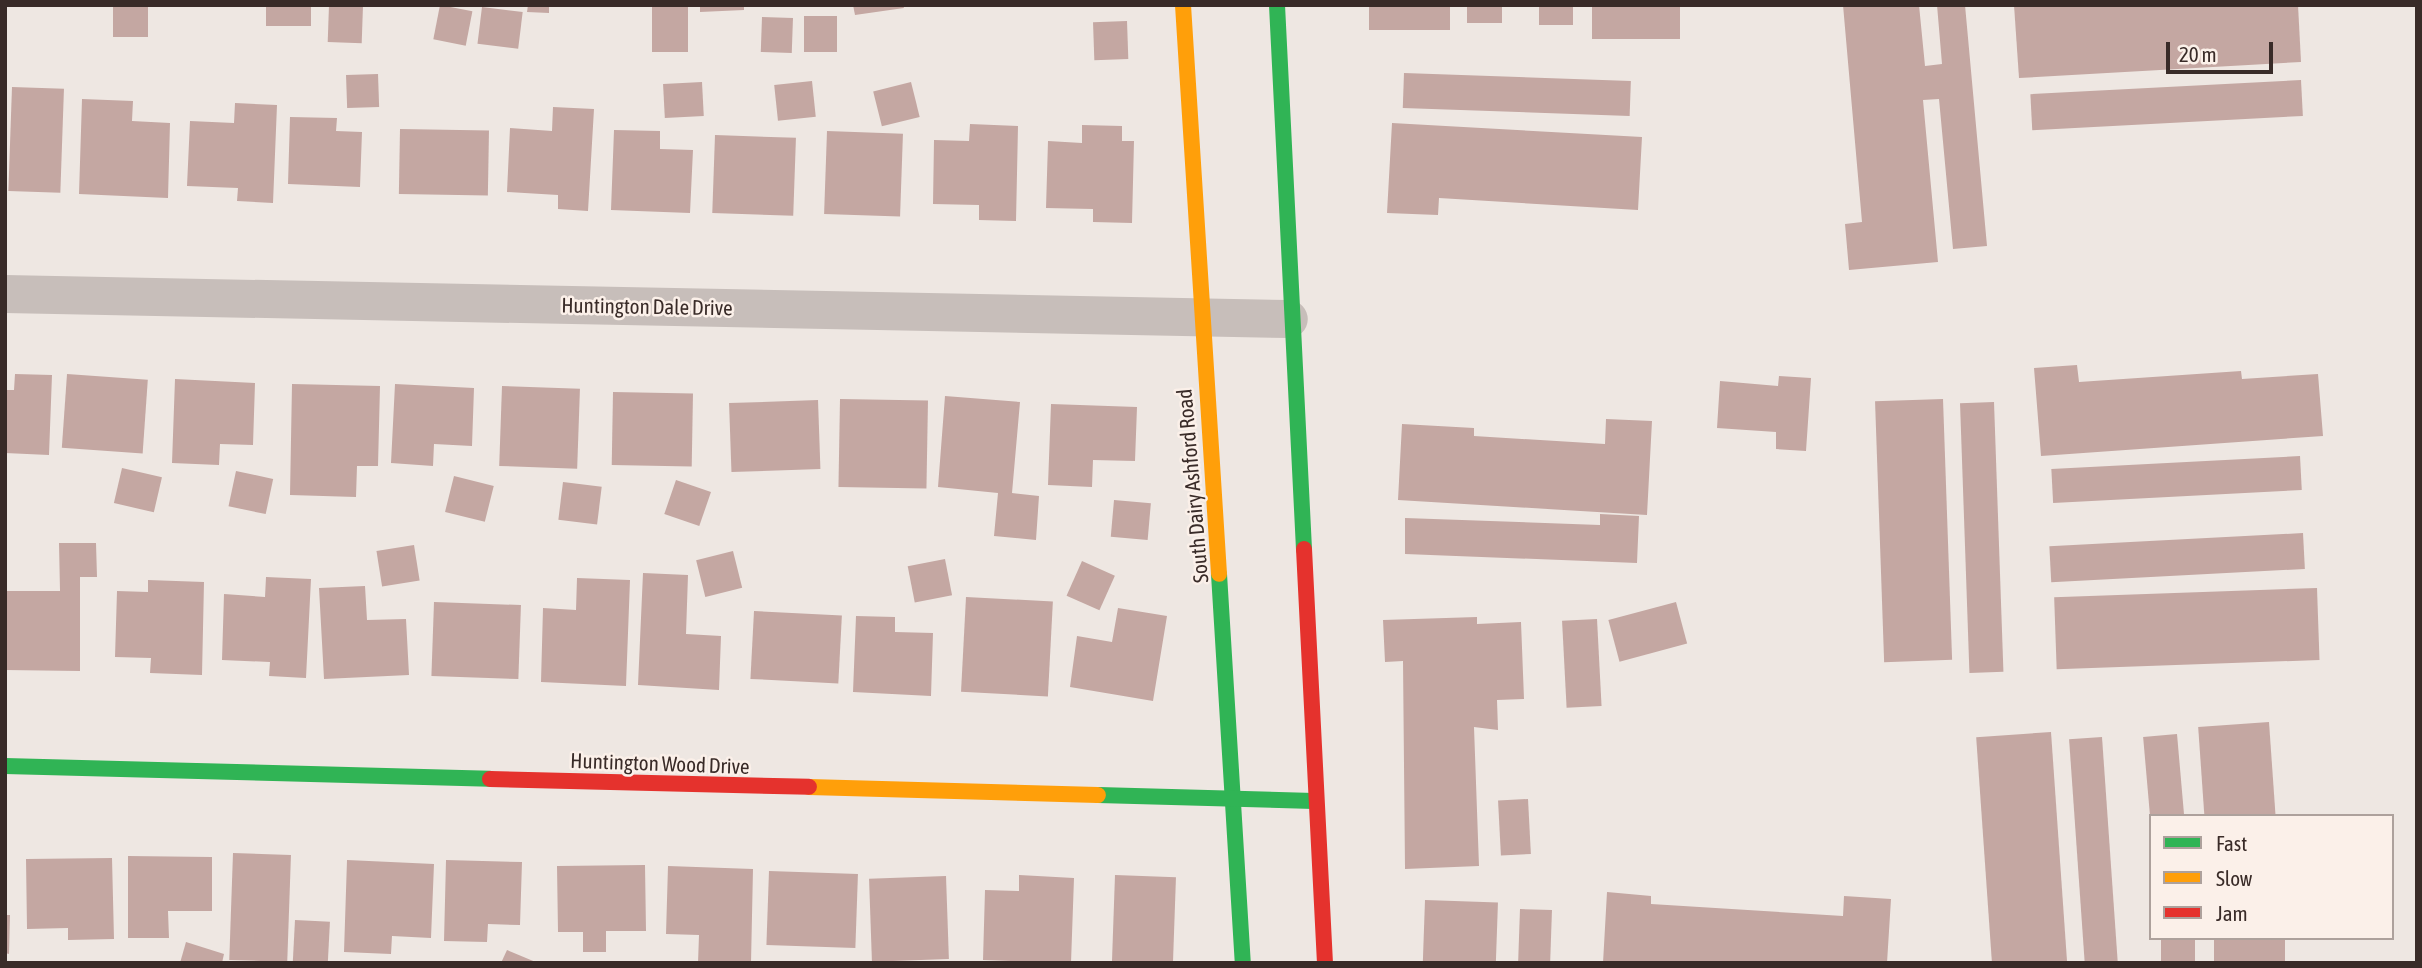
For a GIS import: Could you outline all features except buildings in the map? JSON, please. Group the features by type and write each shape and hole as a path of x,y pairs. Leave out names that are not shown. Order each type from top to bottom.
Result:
{"main road":[{"name":"South Dairy Ashford Road","path":"1183,5 1199,317 1221,586 1230,799 1243,963"},
{"path":"1277,5 1289,319 1325,963"},
{"name":"Huntington Wood Drive","path":"5,766 1314,801"}],"street":[{"name":"Huntington Dale Drive","path":"5,294 1289,319"}],"traffic: fast":[{"path":"1277,5 1304,549"},
{"path":"1219,574 1243,963"},
{"path":"5,766 490,779"},
{"path":"1098,795 1314,801"}],"traffic: slow":[{"path":"1183,5 1219,574"},
{"path":"809,787 1098,795"}],"traffic: jam":[{"path":"1304,549 1325,963"},
{"path":"490,779 809,787"}]}
